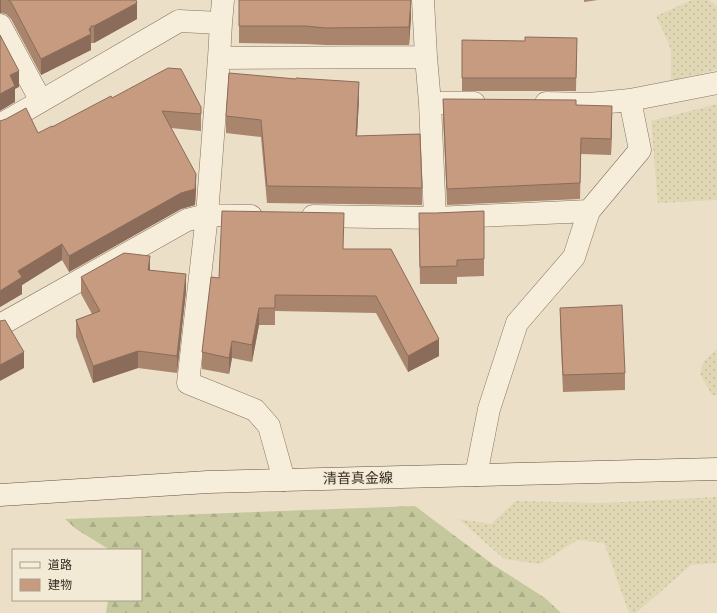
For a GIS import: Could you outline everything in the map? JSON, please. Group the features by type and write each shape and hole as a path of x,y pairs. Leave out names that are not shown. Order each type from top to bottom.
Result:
{"street":[{"path":"223,0 207,215 188,383 255,410 269,426 284,480"},
{"path":"423,0 430,103 435,218"},
{"path":"0,125 179,21 221,23"},
{"path":"0,25 41,101"},
{"path":"219,58 426,57"},
{"path":"526,103 589,104 630,100 717,83"},
{"path":"476,475 489,409 517,323 574,257 589,211 640,150 630,100"},
{"path":"430,103 494,103"},
{"path":"294,216 435,218 589,211"},
{"path":"0,325 187,220 207,215 270,216"},
{"name":"清音真金線","path":"0,495 200,482 717,469"}],"shaded area":[{"path":"692,0 709,0 717,6 717,70 671,80 671,49 656,16"},
{"path":"717,104 717,200 658,203 651,121"},
{"path":"717,349 717,395 712,395 700,374 704,361"},
{"path":"717,497 717,563 691,565 636,613 629,613 604,543 577,540 540,564 504,559 459,519 491,524 516,501 602,503"}],"green space":[{"path":"415,506 495,566 545,598 561,613 106,613 108,601 142,601 142,549 108,549 76,529 65,519"}],"building":[{"path":"8,0 136,0 137,3 94,26 91,26 89,29 91,34 41,59 11,2"},
{"path":"239,0 411,0 409,27 326,28 305,26 239,26"},
{"path":"0,35 19,71 10,75 15,86 0,94"},
{"path":"525,37 577,38 576,78 462,78 462,40 525,41"},
{"path":"168,68 181,69 201,107 201,114 162,111 196,174 195,189 181,193 69,256 62,244 18,271 22,277 0,291 0,121 26,108 38,133 111,96 112,98"},
{"path":"229,73 296,79 359,82 356,136 420,134 422,188 267,186 261,120 226,116"},
{"path":"443,99 576,100 576,105 612,106 611,139 581,138 580,183 447,189"},
{"path":"222,211 344,213 343,249 391,249 439,339 408,356 376,296 275,295 275,308 259,308 252,345 232,341 229,358 202,352 211,277 219,278"},
{"path":"484,211 484,259 457,260 457,266 420,267 419,213"},
{"path":"124,253 150,256 148,270 186,274 177,356 138,351 93,366 76,320 100,311 81,277"},
{"path":"622,305 625,373 563,375 560,308"},
{"path":"5,320 24,352 0,365 0,321"}]}
